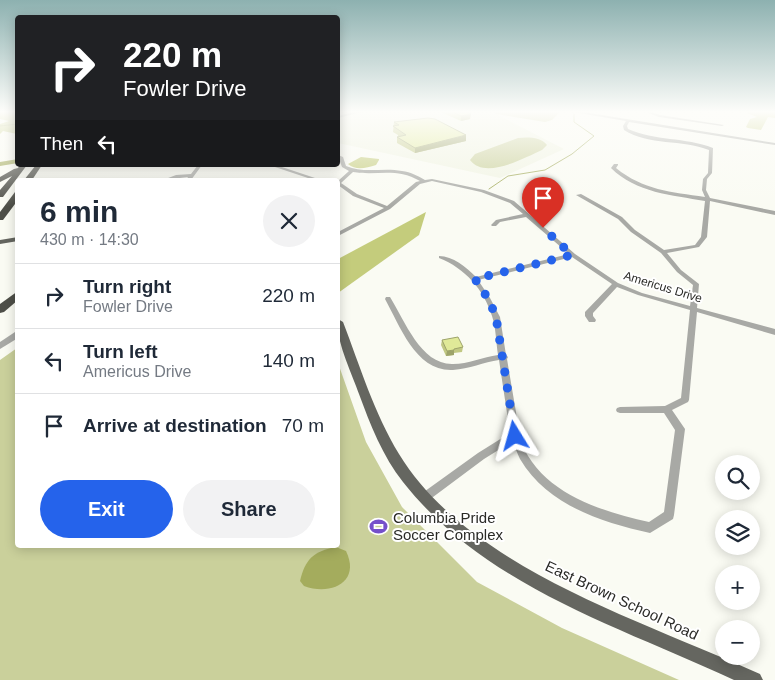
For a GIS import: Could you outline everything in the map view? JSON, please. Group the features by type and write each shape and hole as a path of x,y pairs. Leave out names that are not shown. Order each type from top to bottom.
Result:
{"highway":[{"path":"0,180 21,167"},
{"path":"0,195 22,167"},
{"path":"30,178 38,167"},
{"path":"0,218 15,198"},
{"path":"0,310 15,297"}],"main road":[{"name":"East Brown School Road","path":"340,328 363,393 386,443 407,476 454,526 492,555 557,594 754,680"}],"street":[{"path":"663,252 697,246 704,238 708,199 704,190 705,179 710,173 712,149 695,144"},
{"path":"340,157 344,167 352,171 340,181"},
{"path":"616,165 614,168 625,177 652,190 775,213"},
{"path":"189,178 198,167"},
{"path":"277,167 313,178"},
{"name":"Americus Drive","path":"352,171 390,170 412,175 423,182 432,180 502,197 512,202 528,215 572,255 616,284 640,294 775,332"},
{"path":"170,178 192,174"},
{"path":"340,232 388,208 403,198 416,184 423,182"},
{"path":"340,184 366,199 388,208"},
{"path":"579,195 620,218 633,231 663,252 679,271 696,284 685,400 666,409 620,410"},
{"path":"494,225 498,221 528,215"},
{"path":"475,279 572,255"},
{"path":"441,257 459,265 475,279 489,300 496,317 504,357 515,436 519,450 532,471 552,490 579,505 615,521 650,528 669,515 680,429 666,409"},
{"path":"592,320 589,312 616,284"},
{"path":"388,299 421,355 433,362 453,367 487,358 504,357"},
{"path":"0,346 15,336"},
{"path":"425,497 481,456 515,436"}],"shaded area":[{"path":"341,144 554,144 564,149 500,178"},
{"path":"503,144 547,145 542,150 525,158 495,168 477,166 470,160 475,154"},
{"path":"361,157 379,160 376,165 365,168 354,168 348,164"},
{"path":"426,212 419,235 340,292 340,258"},
{"name":"Columbia Pride Soccer Complex","path":"15,349 15,548 340,548 340,369 366,442 402,507 477,582 562,628 679,680 0,680 0,360"},
{"path":"338,548 346,551 350,562 350,571 346,578 341,584 324,589 304,586 300,581 308,562 316,554 328,549"}],"building":[{"path":"408,144 432,144 415,148"},
{"path":"458,337 463,347 447,351 442,340"}],"waterway":[{"path":"489,189 508,176 545,170 572,154 585,144"},
{"path":"0,164 15,162"}],"place":[{"name":"Columbia Pride Soccer Complex","path":"379,526"}],"route":[{"path":"515,436 504,357 496,317 489,300 475,279 572,255 543,228"}]}
